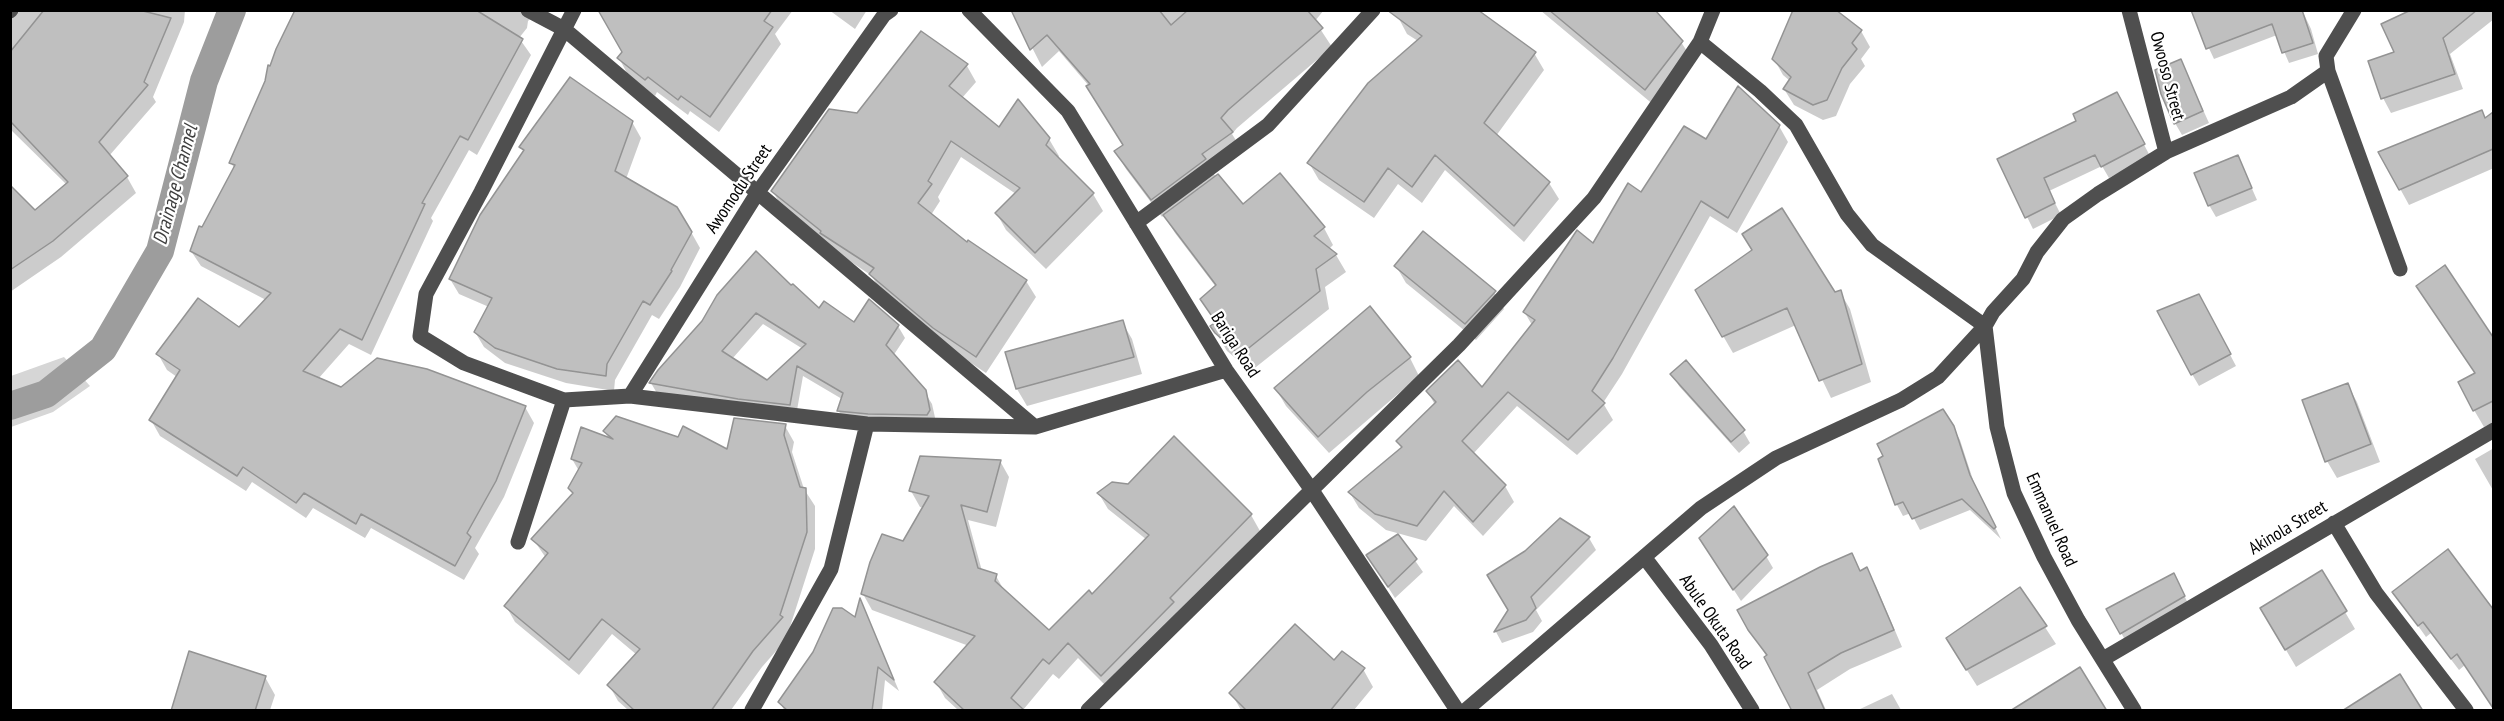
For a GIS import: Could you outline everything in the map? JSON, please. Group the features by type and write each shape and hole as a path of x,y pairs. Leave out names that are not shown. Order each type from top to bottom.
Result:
{"street":[{"path":"528,10 564,29 1035,427"},
{"path":"574,10 426,294 420,336 464,363 564,400 630,396 867,424 1035,427 1226,370"},
{"name":"Awomodu Street","path":"630,396 758,192 884,15 891,10"},
{"name":"Bariga Road","path":"969,10 1068,111 1226,370 1311,489 1457,711"},
{"path":"1136,223 1268,125 1373,10"},
{"name":"Owooso Street","path":"2129,10 2166,152"},
{"path":"2354,10 2326,56 2328,71 2400,269"},
{"path":"1088,711 1459,345 1594,198 1700,42 1710,12"},
{"path":"1700,42 1796,125 1847,214 1872,245 1985,327"},
{"path":"1466,711 1701,508 1776,458 1901,400 1938,377 1985,327 1993,312 2023,279 2037,252 2063,219 2098,194 2166,152 2290,96 2328,71"},
{"name":"Emmanuel Road","path":"1985,327 1997,426 2014,493 2078,620 2134,711"},
{"path":"518,542 564,400"},
{"path":"752,711 831,569 867,424"},
{"name":"Akinola Street","path":"2103,659 2493,430"},
{"path":"2334,523 2376,593 2466,711"},
{"name":"Abule Okuta Road","path":"1645,558 1711,645 1752,711"}],"shaded area":[{"path":"64,357 90,386 53,412 11,427 11,376"}],"building":[{"path":"44,10 139,10 171,18 144,82 148,85 99,142 128,176 53,241 10,270 10,185 35,210 68,182 10,121 10,52"},
{"path":"295,10 476,10 523,39 468,140 460,136 422,203 425,204 362,340 340,329 303,371 341,387 377,358 427,369 526,406 496,481 467,533 471,537 455,566 361,514 356,524 304,493 296,503 243,467 237,476 149,420 180,370 156,354 198,298 239,327 271,293 190,251 199,226 202,227 235,165 229,163 265,81 268,65 270,66"},
{"path":"598,10 772,10 764,21 773,27 710,117 681,96 678,100 648,77 645,80 617,58 622,52"},
{"path":"1011,10 1159,10 1171,25 1188,10 1307,10 1323,28 1228,110 1221,118 1233,132 1202,154 1206,159 1151,200 1114,151 1123,145 1086,86 1090,84 1047,35 1030,50"},
{"path":"1387,10 1478,10 1536,52 1484,123 1550,182 1514,226 1435,155 1412,187 1388,168 1364,202 1307,163 1368,83 1422,36"},
{"path":"1549,10 1655,10 1683,41 1645,90"},
{"path":"1793,10 1836,10 1862,30 1852,43 1857,49 1842,68 1827,100 1813,105 1783,89 1791,77 1772,59"},
{"path":"2191,10 2302,10 2313,43 2282,53 2272,24 2206,49"},
{"path":"2411,10 2477,10 2443,38 2455,74 2381,99 2368,61 2394,52 2381,24"},
{"path":"921,31 968,64 949,86 999,127 1018,99 1050,138 1046,145 1094,193 1035,253 995,213 1020,188 951,141 928,181 932,184 918,203 967,242 968,240 1027,280 976,357 933,328 869,274 874,268 820,233 821,231 771,191 829,109 857,113"},
{"path":"2181,59 2203,111 2174,124 2161,94 2155,70"},
{"path":"570,77 633,121 615,171 677,207 692,232 672,271 650,305 643,301 607,364 606,376 557,369 495,348 474,332 492,298 449,279 480,215 524,150 519,147"},
{"path":"1738,86 1780,125 1728,218 1701,201 1592,391 1605,403 1568,440 1508,392 1462,441 1506,485 1473,522 1444,491 1417,526 1375,514 1348,492 1402,447 1396,441 1436,402 1426,391 1458,360 1482,387 1535,320 1523,312 1577,230 1593,243 1628,183 1641,192 1684,126 1706,139"},
{"path":"2117,92 2145,144 2101,167 2095,155 2044,178 2055,203 2025,218 1997,159 2076,121 2073,114"},
{"path":"2482,110 2485,118 2493,112 2493,149 2399,190 2378,152"},
{"path":"2238,155 2252,188 2208,206 2194,173"},
{"path":"1280,173 1325,227 1314,236 1337,254 1316,269 1320,291 1240,355 1210,326 1216,322 1200,299 1216,285 1163,215 1218,174 1243,204"},
{"path":"1782,208 1835,292 1841,290 1862,364 1819,381 1787,308 1722,337 1695,290 1752,250 1742,234"},
{"path":"1423,231 1496,291 1465,324 1394,266"},
{"path":"756,251 819,308 824,301 854,322 869,299 899,325 886,345 926,390 930,410 927,415 837,411 843,393 797,366 790,405 738,399 649,383 702,321 717,295","holes":["756,313 806,344 767,380 722,351"]},
{"path":"2445,265 2493,337 2493,401 2473,411 2458,382 2475,373 2416,286"},
{"path":"2199,294 2231,354 2191,375 2157,311"},
{"path":"1370,306 1411,357 1367,392 1318,437 1274,388"},
{"path":"1123,320 1134,357 1016,389 1005,352"},
{"path":"1686,360 1745,430 1731,442 1670,374"},
{"path":"2348,383 2371,444 2325,462 2302,400"},
{"path":"1943,409 1954,426 1970,475 1996,527 1994,529 1962,499 1912,519 1903,502 1895,505 1878,459 1883,456 1877,444"},
{"path":"616,416 678,437 683,426 727,449 734,418 786,424 784,435 800,487 806,488 807,532 780,615 783,617 753,651 711,711 635,711 607,685 640,649 602,619 569,660 504,606 548,553 531,539 573,493 568,488 582,463 571,459 581,427 613,439 603,431"},
{"path":"1174,436 1252,514 1170,598 1174,602 1101,676 1068,643 1049,664 1043,659 1011,698 1025,711 965,711 934,682 975,636 861,594 870,562 882,534 903,541 929,496 909,491 920,456 1001,460 987,512 961,505 978,568 997,574 995,581 1049,630 1089,590 1092,594 1149,535 1097,493 1112,482 1128,484"},
{"path":"1734,506 1768,555 1733,590 1699,538"},
{"path":"1560,518 1590,537 1531,597 1536,608 1526,620 1494,632 1508,610 1487,575 1525,551"},
{"path":"1398,534 1417,559 1388,587 1366,555"},
{"path":"2448,549 2493,609 2493,708 2457,654 2451,659 2423,622 2418,626 2392,592"},
{"path":"1852,553 1860,571 1867,567 1894,630 1841,653 1808,673 1825,711 1792,711 1764,657 1767,655 1748,630 1737,610"},
{"path":"2322,570 2347,611 2285,650 2260,608"},
{"path":"2174,573 2185,596 2120,634 2106,609"},
{"path":"2020,587 2047,626 1966,670 1946,638"},
{"path":"860,598 894,680 878,667 872,711 788,711 778,702 813,652 833,608 842,608 855,617"},
{"path":"1295,624 1334,660 1342,651 1365,668 1330,711 1247,711 1229,693"},
{"path":"189,651 266,676 255,711 171,711"},
{"path":"2080,667 2107,711 2010,711"},
{"path":"2400,674 2423,711 2342,711"}],"waterway":[{"name":"Drainage Channel","path":"10,406 46,394 103,349 160,251 204,81 232,10"}]}
